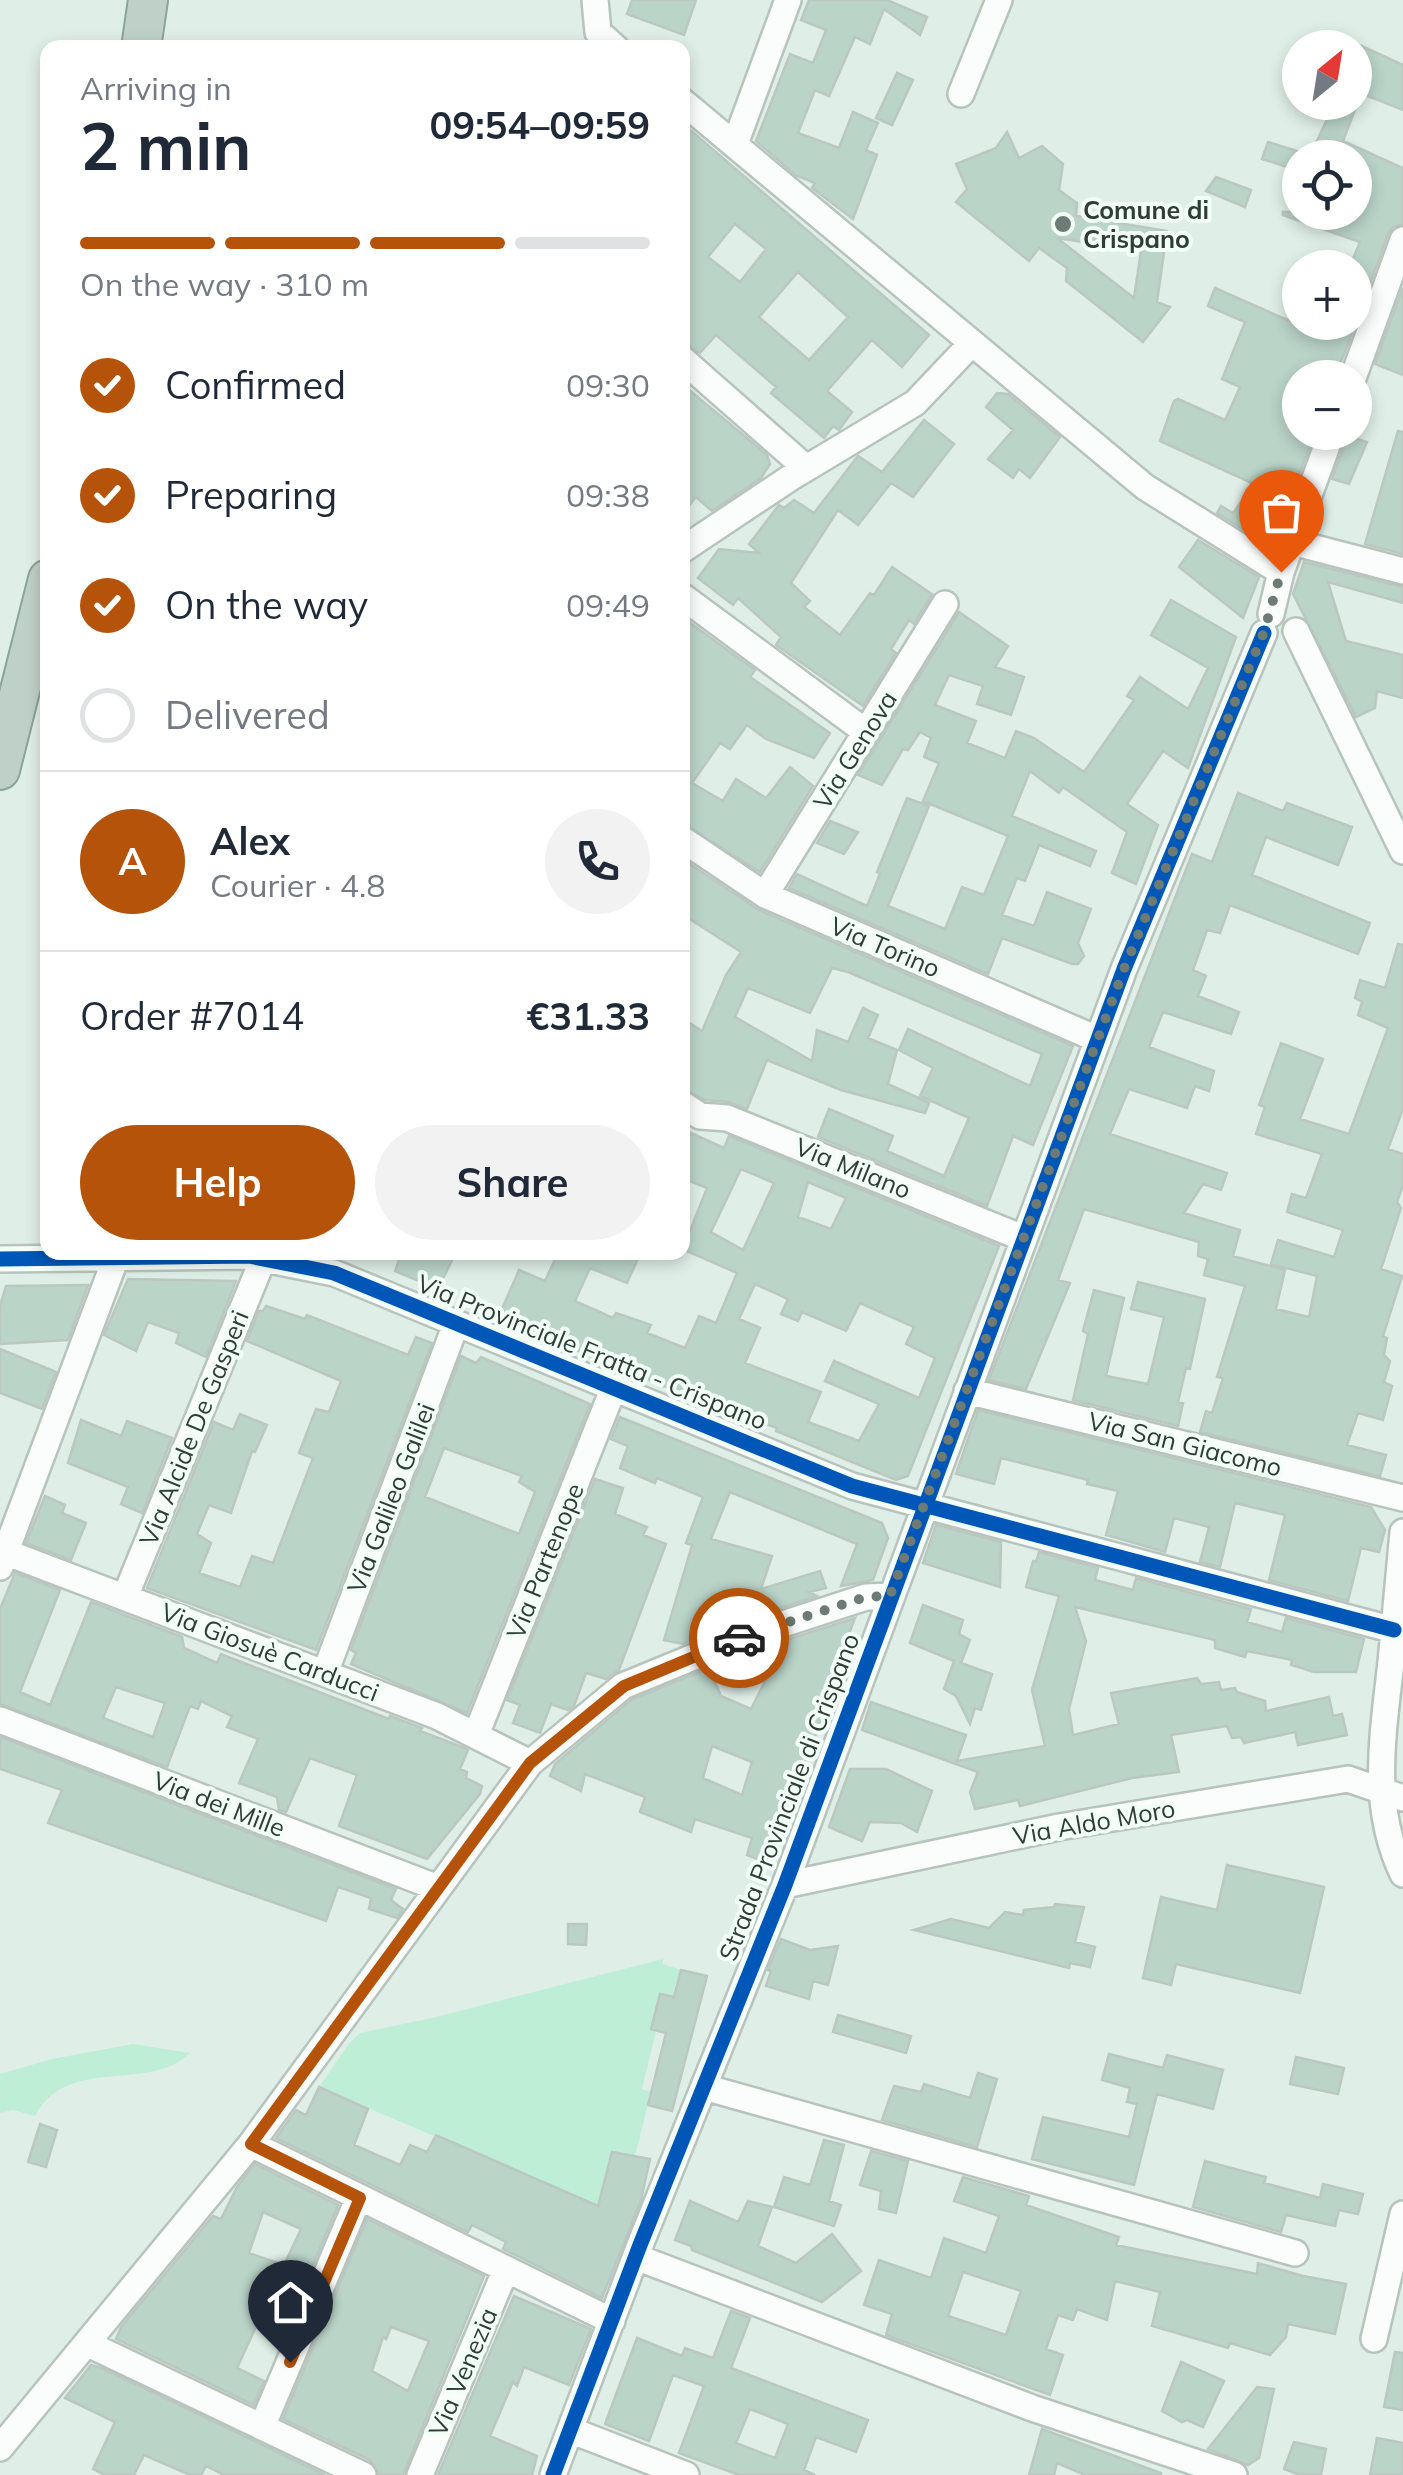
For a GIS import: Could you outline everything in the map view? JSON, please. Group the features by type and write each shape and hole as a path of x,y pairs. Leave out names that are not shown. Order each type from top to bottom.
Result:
{"highway":[{"path":"141,40 148,0"},
{"path":"0,770 40,611"}],"street":[{"path":"736,144 788,0"},
{"path":"961,94 999,0"},
{"path":"593,2 604,40"},
{"path":"690,107 1145,487 1281,572"},
{"path":"1360,360 1403,240"},
{"path":"690,545 806,468 915,403 972,343"},
{"path":"690,366 806,468"},
{"name":"Strada Provinciale di Crispano","path":"553,2475 785,1885 1097,1039 1267,623 1281,572 1325,450"},
{"path":"1292,542 1403,571"},
{"path":"690,602 866,732"},
{"name":"Via Genova","path":"765,895 945,604"},
{"path":"1267,623 1273,644 1287,642 1296,631 1403,850"},
{"name":"Via Torino","path":"690,844 765,895 1097,1039"},
{"name":"Via Milano","path":"690,1109 700,1116 727,1118 1023,1238"},
{"name":"Via Provinciale Fratta - Crispano","path":"0,1259 40,1258"},
{"path":"3,1559 115,1260"},
{"name":"Via Alcide De Gasperi","path":"124,1597 263,1260"},
{"name":"Via Provinciale Fratta - Crispano","path":"301,1260 852,1486 1394,1630"},
{"name":"Via Galileo Galilei","path":"325,1673 456,1324"},
{"name":"Via Partenope","path":"476,1736 614,1388"},
{"name":"Via San Giacomo","path":"968,1390 1403,1498"},
{"path":"1403,1532 1382,1741 1392,1794 1389,1846 1403,1874"},
{"name":"Via Giosuè Carducci","path":"3,1559 124,1597 437,1716 530,1763"},
{"path":"0,2448 251,2144 530,1763 624,1686 740,1638 866,1597 890,1596"},
{"name":"Via dei Mille","path":"0,1720 438,1888"},
{"name":"Via Aldo Moro","path":"785,1885 1059,1826 1348,1779 1392,1794"},
{"path":"704,2087 1295,2253"},
{"path":"251,2144 612,2320"},
{"path":"262,2427 360,2198"},
{"path":"1374,2339 1403,2214"},
{"path":"636,2257 1032,2408 1234,2475"},
{"name":"Via Venezia","path":"420,2475 506,2269"},
{"path":"88,2344 362,2475"},
{"path":"570,2430 686,2475"}],"green space":[{"path":"663,1959 663,1964 681,1970 674,1997 660,1994 651,2029 656,2031 642,2089 651,2092 636,2152 634,2156 612,2152 598,2206 319,2087 360,2033"},
{"path":"133,2044 190,2053 173,2065 153,2071 67,2086 49,2097 35,2116 13,2110 0,2113 0,2074 52,2059"}],"building":[{"path":"632,0 696,0 684,35 627,14"},
{"path":"809,0 887,0 927,17 920,35 884,9 870,44 855,37 829,96 815,90 798,133 839,148 853,112 878,123 866,150 877,155 853,219 812,188 815,183 797,176 756,141 790,54 813,63 826,30 801,20"},
{"path":"1372,51 1403,65 1403,110 1372,98"},
{"path":"897,73 913,80 892,125 876,118"},
{"path":"1327,120 1351,120 1343,140 1317,140"},
{"path":"690,130 929,335 902,367 872,340 827,391 852,412 839,430 833,426 824,438 771,393 776,387 716,335 700,353 690,347","holes":["735,224 766,249 740,282 708,257","798,272 848,317 809,360 759,317"]},
{"path":"1007,132 1019,158 1042,146 1063,164 1059,190 1077,203 1076,216 1167,231 1157,302 1170,307 1143,342 1066,281 1067,268 1039,248 1029,261 956,202 967,189 956,164 996,148","holes":["1057,238 1141,251 1134,298"]},
{"path":"1268,142 1282,146 1282,165 1262,159"},
{"path":"1372,154 1403,168 1403,224 1393,227 1388,234 1372,278 1372,250 1357,250 1360,242 1326,230 1372,230"},
{"path":"1216,177 1251,190 1245,207 1206,191"},
{"path":"1215,288 1282,318 1282,340 1349,340 1342,360 1282,360 1282,450 1308,450 1272,547 1217,513 1221,506 1233,513 1254,484 1160,441 1174,401 1178,399 1225,420 1240,387 1222,379 1245,322 1208,306"},
{"path":"1403,288 1403,375 1375,364"},
{"path":"690,391 767,455 770,464 761,478 712,511 696,497 690,504"},
{"path":"997,393 1008,394 1060,437 1030,478 1019,469 1013,478 988,459 1013,430 986,407"},
{"path":"924,420 954,444 913,497 891,483 858,525 838,510 791,583 810,601 804,607 840,635 892,567 932,594 914,624 909,620 891,649 896,653 863,706 776,645 781,637 738,598 733,605 698,578 719,549 759,553 749,544 779,505 784,508 794,500 814,513 858,456 882,472"},
{"path":"1398,431 1403,432 1403,554 1365,544"},
{"path":"1343,450 1364,450 1349,484 1332,479"},
{"path":"1198,540 1259,577 1243,618 1179,567"},
{"path":"1304,562 1403,587 1403,603 1328,582 1346,641 1403,655 1403,698 1377,691 1375,708 1356,717 1293,594"},
{"path":"1171,600 1236,637 1188,768 1163,751 1127,804 1158,825 1136,884 1112,873 1127,832 1063,787 1059,793 1030,771 1012,816 1096,851 1090,866 1039,845 1025,881 1017,878 1002,915 1034,926 1047,892 1091,909 1078,943 1084,956 1078,964 1002,938 988,974 789,888 797,874 867,906 907,798 929,806 888,906 945,929 962,887 984,895 1008,836 923,801 939,763 924,757 931,738 920,732 908,750 903,749 882,785 858,775 959,612 1008,646 995,667 1024,677 1011,715 977,704 983,686 949,675 935,705 976,721 967,743 1005,758 1016,731 1034,738 1084,772 1134,700 1127,696 1140,677 1188,709 1208,668 1151,635"},
{"path":"690,623 755,670 750,677 830,733 814,758 766,739 747,725 730,749 720,743 692,783 723,801 736,779 766,798 790,767 813,786 760,872 690,828"},
{"path":"1238,793 1283,811 1287,803 1352,827 1338,865 1266,837 1252,875 1370,923 1358,954 1230,905 1220,933 1207,930 1193,970 1206,976 1198,996 1239,1012 1231,1034 1163,1012 1149,1047 1214,1071 1209,1091 1195,1086 1187,1108 1129,1089 1110,1134 1227,1173 1221,1190 1203,1184 1184,1213 1240,1230 1233,1256 1285,1270 1276,1309 1309,1317 1317,1276 1271,1264 1278,1240 1334,1257 1343,1230 1287,1212 1292,1194 1306,1198 1322,1154 1256,1134 1265,1107 1259,1105 1281,1043 1323,1059 1300,1119 1349,1134 1388,1028 1358,1015 1362,1002 1355,998 1360,980 1385,988 1398,944 1403,945 1403,1109 1388,1149 1403,1154 1403,1185 1397,1202 1401,1208 1381,1269 1402,1276 1383,1336 1387,1338 1384,1355 1390,1361 1384,1382 1392,1386 1383,1420 1358,1413 1347,1445 1386,1455 1380,1476 1200,1432 1206,1411 1212,1413 1223,1378 1217,1377 1245,1286 1204,1275 1208,1259 1198,1256 1199,1242 1084,1209 1058,1280 1070,1283 1026,1389 989,1380 1192,854 1212,862"},
{"path":"830,821 858,832 844,854 817,843"},
{"path":"690,864 759,910 1073,1046 1033,1145 1013,1136 987,1206 818,1137 829,1109 893,1136 887,1151 944,1176 969,1118 920,1096 933,1068 899,1050 908,1029 1030,1086 1042,1054 832,968 810,1013 748,988 735,1017 812,1061 817,1030 848,1042 863,1008 878,1015 868,1038 897,1050 888,1084 929,1103 925,1113 841,1090 767,1060 747,1109 729,1102 705,1100 690,1092 690,1023 702,1031 726,975 741,952 690,919"},
{"path":"690,1133 724,1148 729,1136 999,1246 908,1476 896,1480 776,1431 777,1428 498,1318 519,1270 545,1281 555,1260 637,1260 627,1283 590,1268 575,1301 613,1318 616,1313 651,1325 647,1333 685,1348 699,1316 716,1323 737,1273 690,1252 690,1231 707,1188 690,1181","holes":["741,1169 774,1183 743,1250 711,1232","808,1182 846,1198 831,1229 798,1217","755,1284 788,1299 781,1314 798,1321 802,1312 846,1331 860,1303 914,1327 906,1344 935,1358 919,1398 834,1361 825,1381 879,1404 859,1441 808,1422 821,1392 745,1363 760,1328 739,1319"]},
{"path":"399,1260 452,1260 438,1289 395,1271"},
{"path":"128,1279 236,1281 206,1357 176,1343 179,1333 148,1322 136,1351 104,1335"},
{"path":"1138,1282 1205,1299 1190,1369 1186,1368 1178,1402 1183,1403 1178,1426 1073,1400 1088,1334 1083,1331 1094,1290 1124,1298 1106,1376 1148,1384 1164,1317 1131,1309"},
{"path":"88,1285 68,1340 0,1344 0,1306 6,1286"},
{"path":"266,1306 305,1319 307,1315 408,1355 416,1337 432,1343 316,1650 147,1588 214,1422 233,1430 240,1414 267,1425 255,1452 252,1451 231,1513 209,1505 197,1534 211,1543 199,1573 240,1587 252,1556 273,1563 313,1458 299,1453 316,1409 329,1412 341,1381 247,1341 259,1311"},
{"path":"0,1349 56,1372 42,1409 0,1393"},
{"path":"461,1356 476,1363 481,1357 590,1404 467,1713 351,1664 356,1653 351,1650","holes":["444,1448 522,1476 519,1482 535,1492 519,1534 425,1497"]},
{"path":"978,1410 1371,1507 1385,1530 1379,1552 1361,1548 1348,1601 1269,1580 1285,1515 1235,1503 1220,1567 1200,1562 1209,1527 1174,1518 1165,1552 1106,1535 1118,1491 1001,1458 994,1484 956,1474"},
{"path":"620,1417 882,1523 888,1538 873,1580 841,1586 857,1544 730,1492 711,1539 772,1556 761,1589 820,1571 826,1588 809,1592 817,1596 738,1622 700,1610 691,1640 683,1644 664,1640 692,1545 686,1543 703,1497 620,1468 628,1446 611,1439"},
{"path":"81,1420 121,1436 127,1421 172,1438 142,1513 121,1504 128,1487 68,1463"},
{"path":"595,1479 623,1488 615,1514 647,1527 643,1535 666,1544 619,1670 606,1679 586,1673 574,1706 568,1710 551,1704 540,1733 513,1723 520,1705 507,1700"},
{"path":"45,1496 65,1505 62,1513 86,1523 71,1560 26,1543"},
{"path":"936,1525 1001,1542 1000,1587 923,1563"},
{"path":"1039,1552 1098,1568 1095,1580 1133,1590 1136,1578 1251,1609 1247,1622 1282,1632 1286,1618 1364,1639 1356,1672 1314,1672 1291,1665 1292,1660 1247,1651 1245,1657 1215,1648 1215,1640 1075,1607 1086,1641 1069,1709 1073,1735 1119,1724 1111,1693 1197,1678 1201,1684 1219,1682 1221,1690 1235,1688 1265,1701 1266,1711 1329,1697 1333,1716 1342,1714 1347,1735 1298,1745 1295,1732 1244,1743 1241,1737 1232,1738 1227,1726 1171,1735 1179,1772 1132,1778 1020,1806 1018,1800 975,1809 970,1792 978,1772 862,1730 871,1702 966,1735 957,1761 1045,1746 1032,1690 1059,1596 1026,1587"},
{"path":"15,1573 60,1590 20,1692 50,1705 91,1602 182,1637 184,1648 217,1663 221,1654 422,1728 420,1731 462,1747 468,1750 460,1769 467,1772 466,1778 482,1786 480,1794 427,1859 339,1826 357,1775 310,1758 286,1812 279,1810 277,1797 239,1783 258,1739 227,1727 232,1716 201,1701 198,1709 190,1706 167,1767 0,1704 0,1609","holes":["116,1687 165,1703 153,1737 103,1718"]},
{"path":"923,1605 963,1620 959,1634 970,1640 961,1663 992,1674 981,1710 975,1708 970,1724 956,1696 944,1689 954,1661 910,1643"},
{"path":"855,1618 818,1715 823,1717 765,1862 747,1855 752,1838 695,1819 691,1832 640,1812 645,1797 585,1774 581,1791 550,1776 555,1764 631,1700 709,1668 721,1696 751,1709 772,1667 740,1655","holes":["712,1746 752,1762 742,1795 703,1778"]},
{"path":"0,1737 396,1889 391,1900 403,1909 397,1918 369,1909 371,1898 338,1887 326,1921 48,1823 62,1790 0,1769"},
{"path":"850,1769 886,1769 932,1791 917,1832 901,1823 870,1822 862,1841 829,1827"},
{"path":"1227,1865 1324,1887 1300,1993 1176,1964 1171,1985 1143,1978 1161,1897 1217,1910"},
{"path":"1055,1904 1084,1907 1075,1942 1095,1947 1090,1967 1070,1963 1069,1968 914,1930 951,1919 989,1928 1005,1912 1023,1915 1024,1910"},
{"path":"568,1924 587,1924 586,1945 568,1944"},
{"path":"781,1939 810,1950 838,1946 828,1985 813,1981 809,1999 766,1986"},
{"path":"681,1970 707,1976 672,2111 648,2105 666,2033 651,2029 660,1994 674,1997"},
{"path":"838,2015 911,2036 906,2053 833,2032"},
{"path":"1109,2054 1163,2068 1167,2055 1223,2070 1213,2109 1157,2094 1134,2185 1032,2159 1043,2117 1129,2137 1137,2104 1127,2102 1130,2088 1102,2080"},
{"path":"1296,2057 1344,2068 1338,2094 1290,2084"},
{"path":"978,2073 997,2079 977,2147 882,2120 894,2086 921,2092 924,2084 970,2098"},
{"path":"319,2087 368,2109 354,2145 400,2165 410,2145 427,2152 436,2135 598,2206 612,2152 650,2159 641,2200 602,2298 503,2249 506,2242 472,2225 468,2232 276,2138 296,2110 306,2115"},
{"path":"40,2124 57,2130 46,2167 28,2162"},
{"path":"824,2140 844,2145 829,2201 841,2205 834,2226 774,2207 784,2177 810,2185"},
{"path":"871,2151 908,2161 896,2213 879,2209 881,2191 860,2185"},
{"path":"1205,2161 1266,2177 1264,2183 1320,2198 1323,2184 1363,2194 1358,2214 1339,2210 1335,2226 1286,2215 1281,2232 1193,2207"},
{"path":"255,2164 338,2205 285,2331 260,2318 237,2368 264,2381 254,2405 116,2339 121,2327 213,2216 221,2219 237,2187","holes":["263,2212 301,2229 284,2265 249,2253"]},
{"path":"963,2177 1029,2196 1026,2205 1119,2237 1116,2245 1257,2274 1258,2263 1346,2284 1335,2334 1288,2324 1286,2337 1270,2355 1230,2343 1228,2348 1152,2326 1160,2292 1115,2281 1107,2320 1077,2309 1073,2320 1058,2315 1046,2349 1063,2355 1050,2395 886,2335 892,2314 864,2305 879,2260 931,2278 944,2238 986,2253 999,2216 954,2201","holes":["963,2272 1021,2291 1006,2335 948,2316"]},
{"path":"690,2201 738,2222 748,2201 772,2207 758,2246 796,2263 832,2234 861,2271 822,2302 692,2250 675,2240"},
{"path":"367,2219 484,2276 403,2475 379,2475 370,2460 283,2419","holes":["391,2327 429,2341 408,2391 372,2371 383,2337 386,2339"]},
{"path":"514,2296 591,2329 569,2385 524,2367 517,2386 513,2382 490,2436 537,2456 532,2475 438,2475"},
{"path":"731,2311 750,2318 731,2368 868,2420 856,2452 816,2437 804,2470 815,2475 739,2475 679,2453 704,2386 673,2375 649,2441 605,2424 637,2338 682,2356 685,2348 713,2358","holes":["750,2409 788,2424 775,2458 736,2443"]},
{"path":"1395,2352 1403,2353 1403,2410 1384,2407"},
{"path":"1181,2362 1224,2381 1203,2427 1162,2411"},
{"path":"91,2365 325,2475 224,2475 206,2466 201,2475 190,2475 144,2455 134,2475 105,2475 93,2469 115,2422 65,2398"},
{"path":"1257,2387 1274,2389 1259,2458 1248,2465 1208,2449"},
{"path":"1042,2429 1161,2475 1085,2475 1057,2463 1054,2475 1029,2475"},
{"path":"1377,2438 1403,2443 1403,2475 1370,2475"},
{"path":"1294,2442 1326,2449 1321,2475 1300,2475 1284,2469"}],"cycle path":[{"path":"553,2475 640,2245 785,1885 1124,969 1264,633"},
{"path":"0,1259 40,1259"},
{"path":"269,1260 334,1273 852,1486 1394,1630"}],"way so far":[{"path":"739,1638 866,1597 890,1596 1124,969 1271,614 1281,572"}],"place":[{"name":"Comune di Crispano","path":"1063,224"}],"route":[{"path":"290,2362 360,2198 251,2144 530,1763 624,1686 739,1638"}]}
